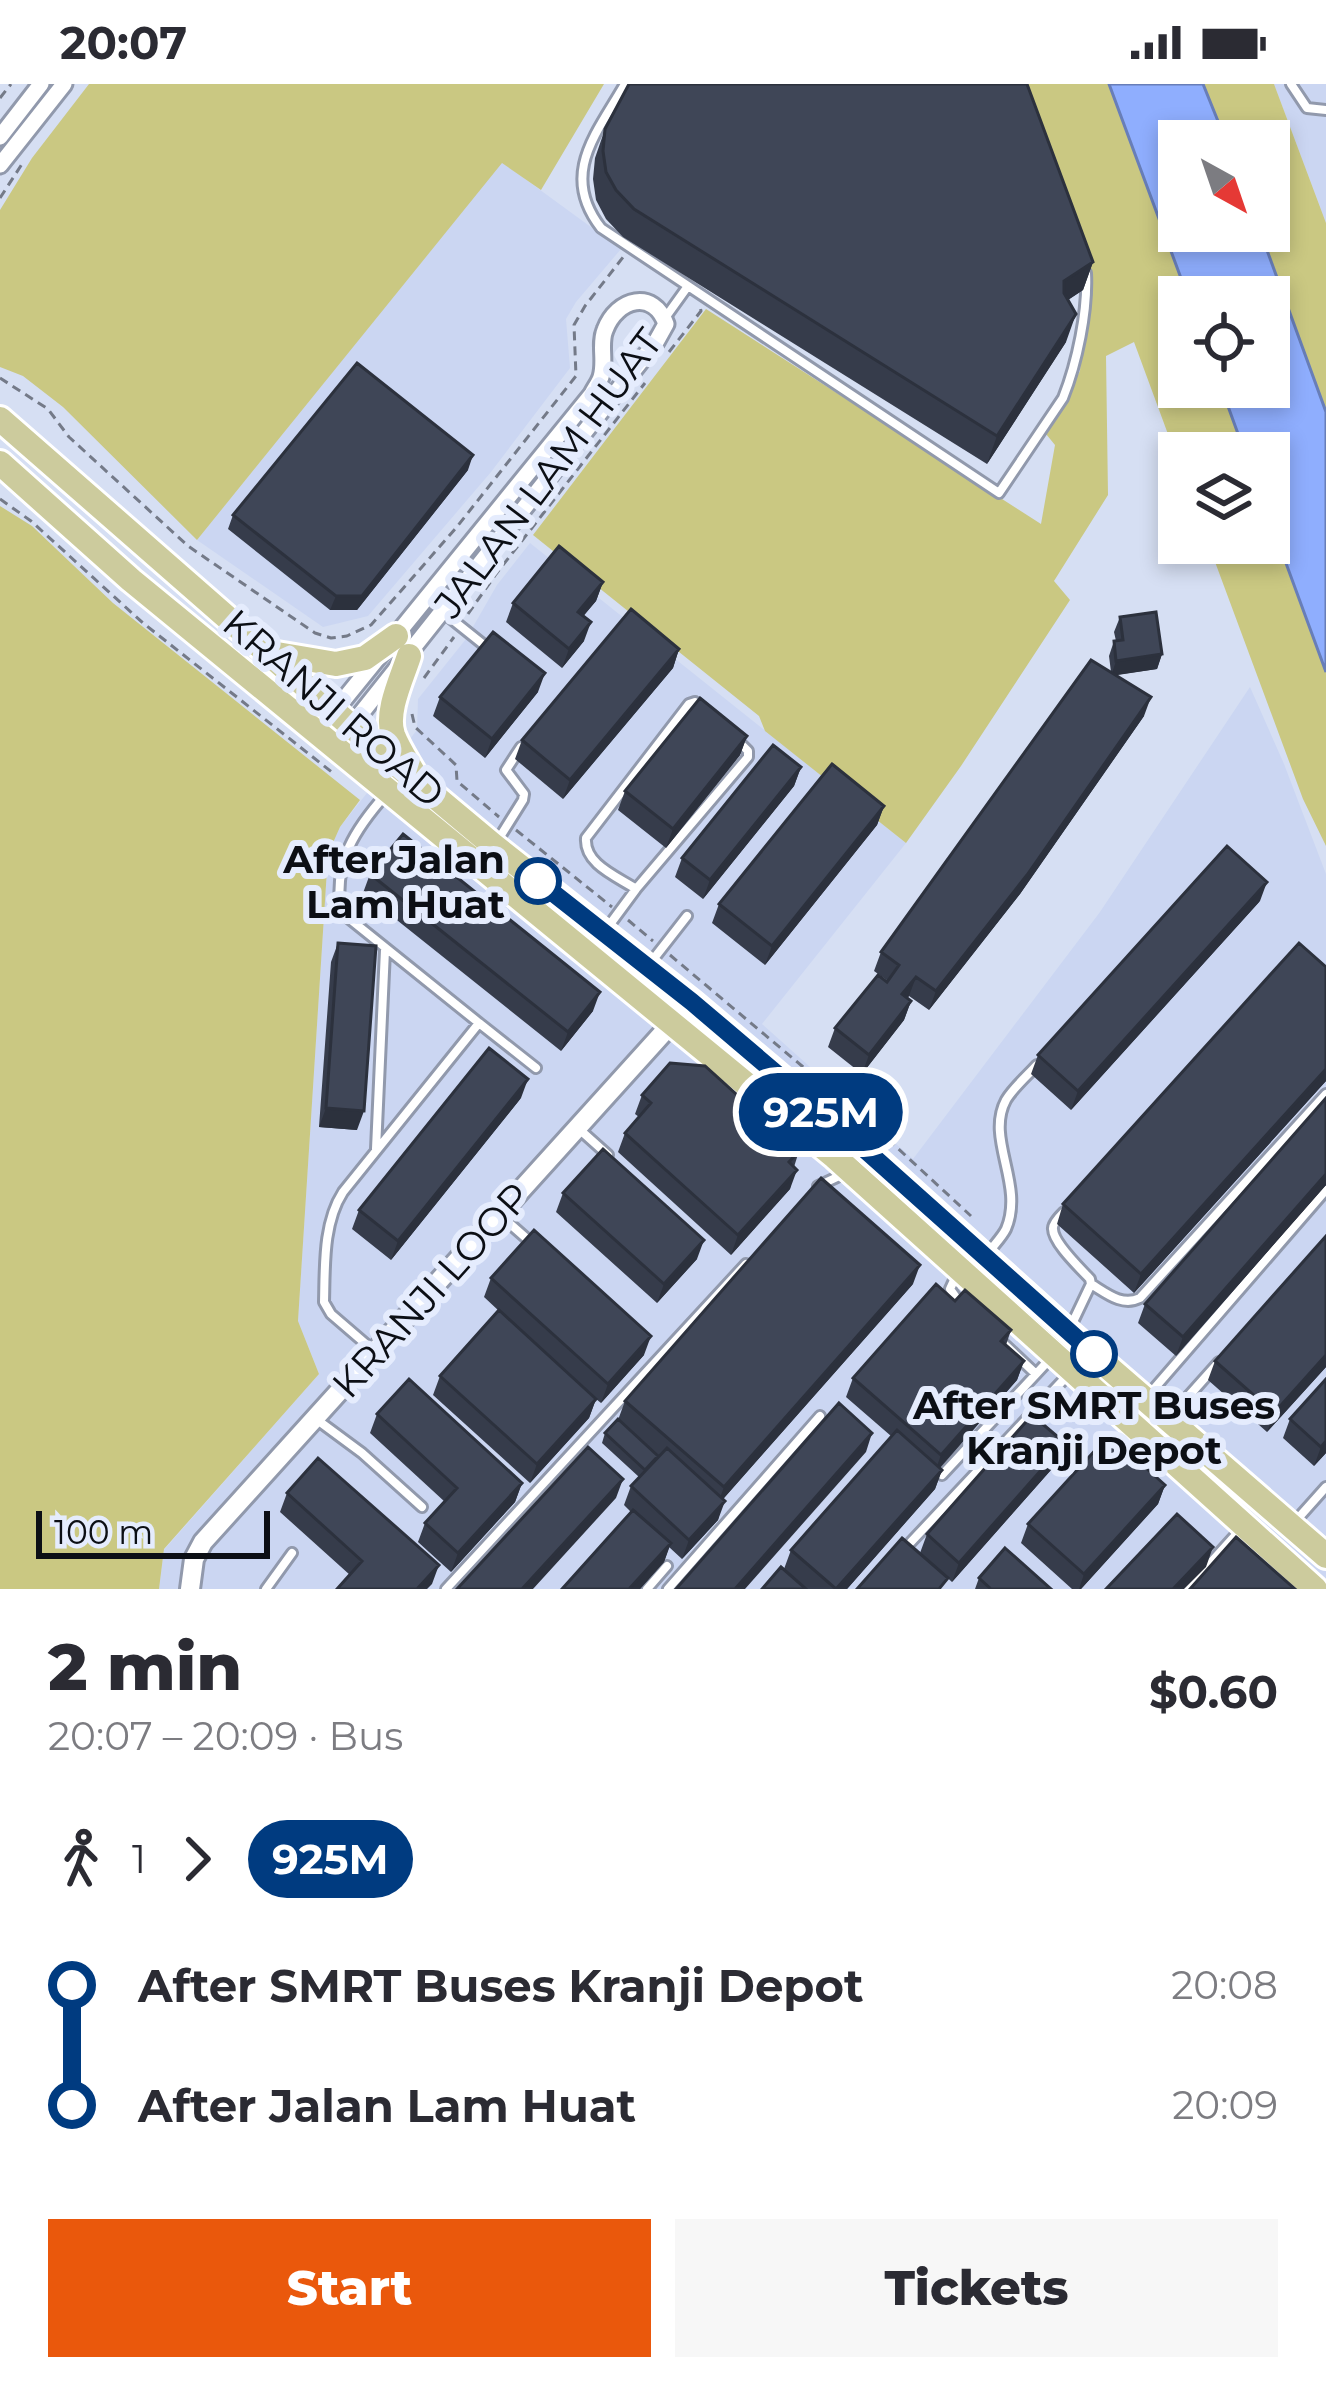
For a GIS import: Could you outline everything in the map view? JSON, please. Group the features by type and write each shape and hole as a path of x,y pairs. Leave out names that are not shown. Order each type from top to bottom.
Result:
{"main road":[{"name":"KRANJI ROAD","path":"0,419 268,652 389,790 1065,1352 1315,1589"},
{"name":"KRANJI ROAD","path":"0,463 131,580 335,729 501,835 655,957 692,1002 991,1249 1065,1352 1145,1399 1326,1556"},
{"path":"131,580 147,548"},
{"path":"268,652 335,664 402,646 391,725 419,784"}],"street":[{"path":"0,136 41,84"},
{"path":"0,165 64,84"},
{"name":"JALAN LAM HUAT","path":"335,729 592,394 601,377 602,335 614,313 634,300 665,318 656,342 443,612 402,646"},
{"name":"KRANJI LOOP","path":"190,1589 194,1559 203,1542 692,1002"}],"lane":[{"path":"625,84 583,158 586,203 601,228 685,290 999,493 1069,383 1087,295 1086,271"},
{"path":"1292,84 1307,109 1326,110"},
{"path":"665,318 685,290"},
{"path":"443,612 498,656"},
{"path":"636,889 588,857 586,838 689,704 695,702 716,720"},
{"path":"611,923 748,757 748,751 732,736"},
{"path":"501,835 523,800 524,794 506,770 526,740"},
{"path":"389,790 351,838 345,853 340,902 346,918 536,1067"},
{"path":"655,957 687,916"},
{"path":"376,1151 385,950"},
{"path":"375,1352 331,1314 325,1302 334,1205 479,1023"},
{"path":"991,1249 1006,1229 1012,1199 1000,1119 1006,1100 1051,1049"},
{"path":"1091,1284 1121,1301 1140,1298 1326,1094"},
{"path":"578,1128 610,1157"},
{"path":"808,1197 843,1164"},
{"path":"817,1187 843,1164"},
{"path":"1145,1399 1326,1190"},
{"path":"911,1542 1065,1352 1091,1284 1052,1230 1069,1207"},
{"path":"499,1214 548,1258"},
{"path":"446,1589 756,1253"},
{"path":"961,1269 950,1289 969,1311"},
{"path":"986,1327 1036,1374"},
{"path":"943,1475 1036,1374 1065,1352"},
{"path":"1168,1419 1223,1356"},
{"path":"668,1589 820,1416"},
{"path":"315,1418 422,1507"},
{"path":"1292,1526 1326,1487"},
{"path":"1317,1496 1326,1504"},
{"path":"1187,1589 1244,1525"},
{"path":"266,1589 292,1553"},
{"path":"646,1589 668,1566"}],"path":[{"path":"0,98 11,84"},
{"path":"0,378 48,409 69,437 188,546 315,633 346,636 371,625 576,376 574,325 625,255"},
{"path":"668,354 701,311 685,290"},
{"path":"420,685 496,574 653,372"},
{"path":"412,706 415,727 456,765 457,781 501,835 864,1118 991,1249"}],"shaded area":[{"path":"89,84 604,84 541,190 502,163 197,540 63,407 23,376 0,367 0,210 32,158"},
{"path":"1014,84 1109,84 1158,216 1158,252 1171,252 1180,276 1158,276 1158,407 1134,342 1106,356 1108,495 1054,581 1070,600 906,843 765,731 759,716 533,535 706,309 1041,524 1055,445 1046,434 1080,371 1086,271"},
{"path":"1203,84 1274,84 1287,120 1218,120"},
{"path":"1274,84 1326,84 1326,223 1290,120"},
{"path":"1290,127 1326,223 1326,412 1290,313 1290,276 1276,276 1268,252 1290,252"},
{"path":"502,162 621,249 566,319 570,368 491,472 368,616 323,627 197,540"},
{"path":"1158,408 1229,408 1237,432 1167,432"},
{"path":"0,506 32,526 113,603 360,800 328,854 298,1321 319,1374 164,1549 159,1589 0,1589"},
{"path":"530,543 906,843 762,1024 913,1159 1100,912 1250,687 1326,874 1326,1589 159,1589 164,1550 319,1374 298,1321 328,854 340,827 417,730 418,699 466,639 497,585"},
{"path":"1216,564 1286,564 1326,672 1326,846 1303,799"}],"water":[{"path":"1109,84 1203,84 1218,120 1158,120 1158,216"},
{"path":"1171,252 1268,252 1276,276 1180,276"},
{"path":"1290,313 1326,412 1326,672 1286,564 1290,564 1290,432 1237,432 1229,408 1290,408"}],"building":[{"path":"629,84 1027,84 1093,262 1064,281 1064,293 1076,314 997,436 634,209 606,172 603,151 605,129"},
{"path":"357,363 473,455 362,596 336,596 233,515"},
{"path":"559,546 603,582 578,612 591,622 569,649 513,603"},
{"path":"631,609 679,649 570,780 522,740"},
{"path":"1156,612 1162,654 1116,661 1114,641 1123,640 1120,617"},
{"path":"493,632 545,673 492,739 440,697"},
{"path":"1091,660 1151,697 1027,875 936,991 916,977 902,994 911,1001 869,1055 835,1028 878,975 887,982 899,965 881,952"},
{"path":"700,698 747,736 673,829 625,791"},
{"path":"773,745 801,767 710,880 682,858"},
{"path":"832,764 884,806 772,946 719,904"},
{"path":"403,834 600,992 568,1032 370,874"},
{"path":"1227,846 1267,882 1078,1091 1038,1055"},
{"path":"338,943 376,946 364,1111 326,1108"},
{"path":"1299,943 1326,967 1326,1069 1141,1274 1063,1204"},
{"path":"489,1048 528,1079 398,1241 359,1210"},
{"path":"670,1063 705,1066 799,1151 789,1162 797,1170 738,1235 625,1133 651,1103 642,1095"},
{"path":"1326,1098 1326,1174 1183,1337 1145,1304"},
{"path":"603,1149 704,1240 664,1284 563,1193"},
{"path":"821,1178 920,1265 724,1487 625,1401"},
{"path":"534,1230 651,1336 608,1384 491,1278"},
{"path":"1326,1236 1326,1355 1274,1413 1215,1361"},
{"path":"936,1284 955,1301 965,1290 1011,1330 1001,1341 1024,1361 941,1455 853,1378"},
{"path":"499,1310 596,1399 537,1464 440,1376"},
{"path":"409,1379 522,1483 458,1553 425,1523 457,1488 377,1414"},
{"path":"1326,1379 1326,1441 1321,1447 1290,1419"},
{"path":"839,1403 872,1433 735,1589 676,1589"},
{"path":"1032,1415 1065,1443 959,1563 927,1534"},
{"path":"618,1419 658,1456 645,1470 605,1433"},
{"path":"897,1430 942,1470 836,1589 791,1550"},
{"path":"1109,1435 1165,1485 1084,1574 1028,1524"},
{"path":"588,1447 623,1479 522,1589 457,1589"},
{"path":"667,1448 725,1501 689,1540 631,1486"},
{"path":"318,1458 439,1565 417,1589 337,1589 362,1561 287,1493"},
{"path":"633,1510 671,1543 629,1589 562,1589"},
{"path":"1177,1514 1213,1547 1173,1589 1106,1589"},
{"path":"1236,1537 1295,1589 1190,1589"},
{"path":"902,1538 948,1578 939,1589 857,1589"},
{"path":"1005,1548 1051,1589 991,1589 979,1578"},
{"path":"781,1567 806,1589 762,1589"}],"bus line":[{"name":"925M","path":"538,881 692,1002 851,1137 1094,1354"}],"place":[{"name":"After Jalan Lam Huat","path":"538,881"},
{"name":"After SMRT Buses Kranji Depot","path":"1094,1354"}]}
